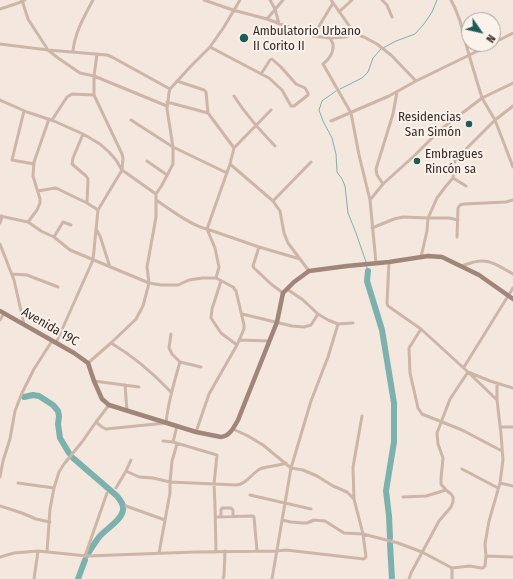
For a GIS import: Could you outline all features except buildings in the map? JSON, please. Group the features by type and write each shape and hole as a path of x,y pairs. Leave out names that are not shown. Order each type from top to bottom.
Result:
{"street":[{"path":"0,9 23,0 28,19 48,50 80,73 94,76 167,104 208,113"},
{"path":"73,51 74,40 78,28 93,0"},
{"path":"204,0 233,10 267,19 312,36 330,38 345,37 355,34 364,37 391,56 416,81"},
{"path":"240,0 210,47 170,89 167,104 173,147 173,164 162,186 156,194 156,217 147,267 148,283 143,306 136,320 88,363 102,399 109,405 196,432 221,438 228,435 238,420 270,341 277,322 285,291 309,271 428,256 442,257 478,275 513,299"},
{"path":"270,0 275,9 279,24"},
{"path":"267,19 283,0"},
{"path":"339,12 352,0"},
{"path":"382,0 392,17"},
{"path":"451,0 460,21 482,98 495,120 513,167"},
{"path":"312,36 332,2 355,34"},
{"path":"501,39 513,33"},
{"path":"330,38 333,44 332,51 329,58 322,64 351,113 370,200 376,263"},
{"path":"0,44 107,55 170,89"},
{"path":"210,47 261,74 269,78 284,94 291,106 294,106 308,95 305,88 296,84 272,59 261,74"},
{"path":"331,121 397,92 475,52"},
{"path":"0,477 10,439 14,411 34,369 54,342 93,260 98,210 122,170 122,154 94,95 94,76 97,54"},
{"path":"177,81 206,92 208,113 234,148"},
{"path":"370,200 383,184 440,130 482,98 513,83"},
{"path":"383,184 377,175 376,169 394,114 397,92"},
{"path":"28,222 37,210 40,203 33,176 34,164 51,120 67,97 72,94 94,95"},
{"path":"234,96 243,110 275,146"},
{"path":"0,100 83,134 100,144 116,160 122,170 156,194"},
{"path":"421,257 427,231 428,218 437,198 453,178 454,163 456,159 495,120 513,106"},
{"path":"216,278 219,267 215,248 207,229 230,164 234,148 271,110"},
{"path":"24,111 12,160 34,164"},
{"path":"131,120 173,147 227,173"},
{"path":"83,134 72,164 88,179 87,203"},
{"path":"147,161 167,175"},
{"path":"273,201 311,162"},
{"path":"230,164 273,201 280,211 284,233 288,243 309,271"},
{"path":"453,178 466,186"},
{"path":"38,191 54,188 58,189 98,210"},
{"path":"156,200 202,228 300,260"},
{"path":"457,238 458,208 460,205 506,202 513,200"},
{"path":"0,222 1,216 28,222 41,231 54,237 70,250 148,283 178,285 188,280 216,278 233,287 236,291 244,329 237,345 209,394 196,432"},
{"path":"372,228 403,217 449,218 458,220"},
{"path":"54,237 63,222 71,225"},
{"path":"96,229 100,236 110,267"},
{"path":"0,244 12,274 24,325"},
{"path":"259,247 253,266 271,284 303,300 318,314 328,320 338,324 353,323"},
{"path":"462,266 482,260 513,274"},
{"path":"389,262 388,306 421,329 464,367 497,400"},
{"path":"12,274 28,275 58,286"},
{"path":"221,281 212,309 211,318 221,333 237,345"},
{"path":"464,367 513,288"},
{"path":"0,320 2,312"},
{"name":"Avenida 19C","path":"2,312 74,353 88,363"},
{"path":"242,314 292,326 309,326 318,314"},
{"path":"272,579 291,468 311,400 328,357 338,324"},
{"path":"421,329 409,348 410,373 418,408 422,414 462,430 502,451"},
{"path":"171,334 169,348 172,354 180,362 201,367"},
{"path":"239,340 270,341"},
{"path":"111,343 125,351 171,392"},
{"path":"166,423 171,392 180,362"},
{"path":"409,579 439,521 451,507 453,502 453,497 451,494 441,484 443,458 438,444 437,433 450,398 468,372"},
{"path":"468,372 513,388"},
{"path":"94,381 139,387"},
{"path":"282,520 303,523 314,520 325,521 344,533 363,534 398,543 422,552 452,568 470,566 483,568 485,566 485,544 488,521 500,483 503,460 497,400 497,383"},
{"path":"125,385 127,411"},
{"path":"46,552 50,522 50,509 54,488 60,472 64,464 109,405"},
{"path":"0,557 14,553 38,551 85,556 286,550 364,559 366,557 363,534 354,499 353,467 362,416"},
{"path":"96,422 106,429 166,423"},
{"path":"173,442 177,426"},
{"path":"500,427 513,427"},
{"path":"233,429 263,445 291,468 303,470 317,476 333,486 347,492 354,499"},
{"path":"163,441 173,442 217,455 214,484 216,552"},
{"path":"159,553 170,493 172,461 177,444"},
{"path":"0,452 5,454"},
{"path":"116,488 131,460"},
{"path":"126,471 139,477 153,478 170,482 240,485 261,468 279,466 286,463"},
{"path":"462,469 498,488"},
{"path":"18,483 54,488"},
{"path":"500,483 513,486"},
{"path":"403,497 426,496 446,490"},
{"path":"85,556 108,494"},
{"path":"250,495 311,509"},
{"path":"0,506 22,513 36,520 50,522"},
{"path":"126,506 165,520"},
{"path":"221,517 222,508 231,508 233,510 233,516"},
{"path":"216,517 254,517 257,552"},
{"path":"34,579 38,551"},
{"path":"223,579 225,552"},
{"path":"486,556 513,557"},
{"path":"452,568 452,579"}],"waterway":[{"path":"383,48 396,41 415,34 432,12 437,0"},
{"path":"340,89 362,78 368,72 373,58 381,49"},
{"path":"336,91 322,101 319,110 332,138 336,154 337,172 345,186 348,213 366,262"},
{"path":"366,265 368,271"},
{"path":"368,271 367,281 382,330 394,403 394,442 386,491 390,538"},
{"path":"24,397 33,395 39,396 53,405 58,411 60,438 69,453"},
{"path":"73,458 117,496 122,502 123,506 120,517 100,536 87,555"},
{"path":"390,544 392,579"},
{"path":"78,579 85,560"}],"place":[{"name":"Ambulatorio Urbano II Corito II","path":"244,38"},
{"name":"Residencias San Simón","path":"469,124"},
{"name":"Embragues Rincón sa","path":"417,161"}]}
